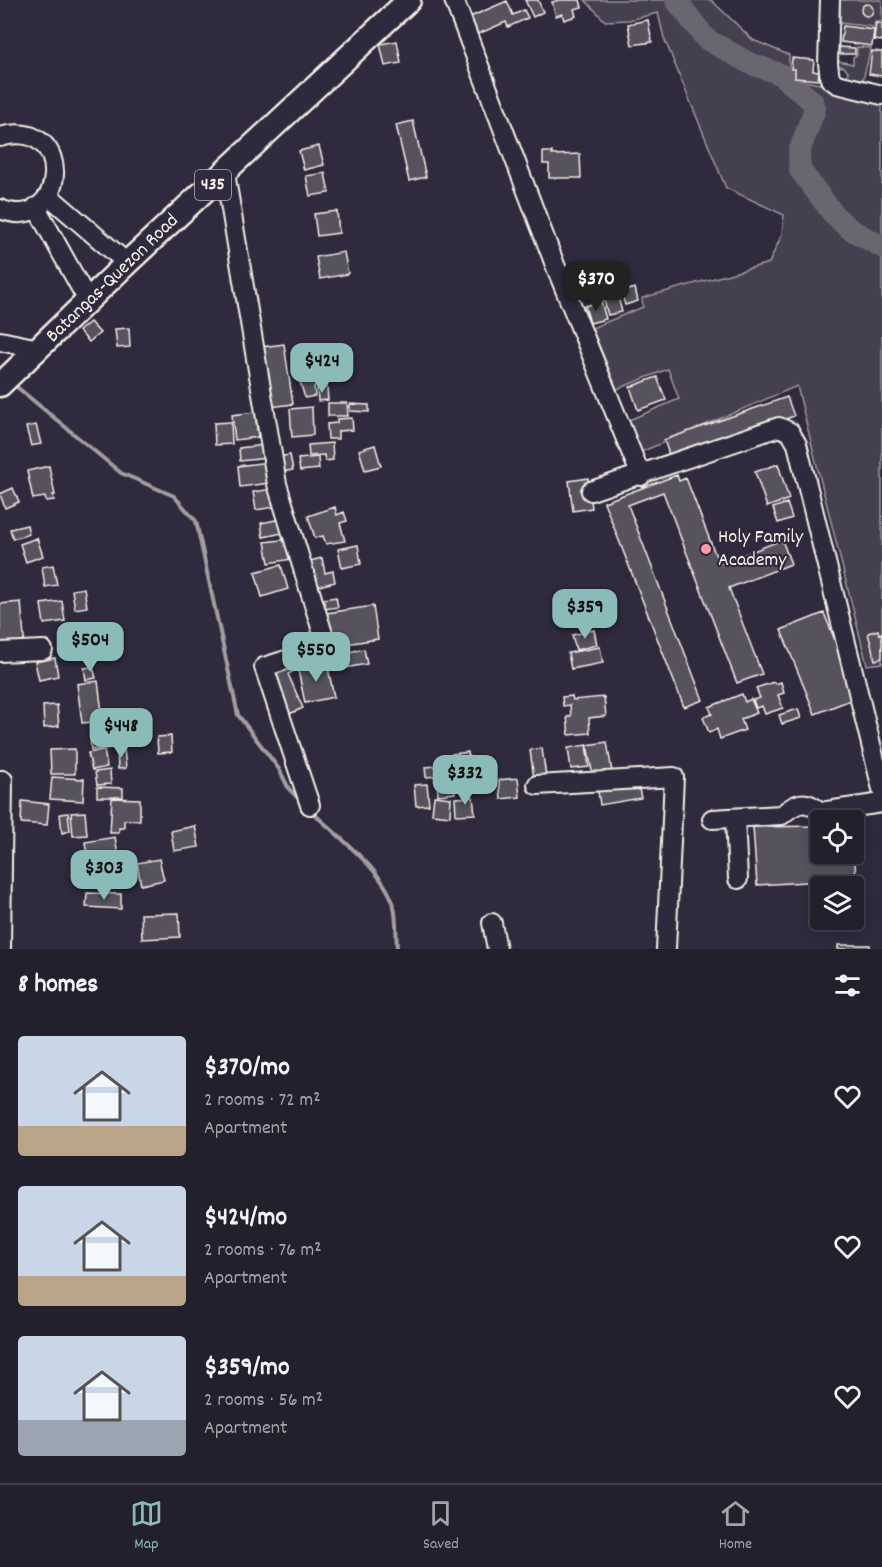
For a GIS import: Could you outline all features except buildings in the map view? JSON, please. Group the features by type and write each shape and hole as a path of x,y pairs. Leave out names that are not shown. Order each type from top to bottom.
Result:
{"main road":[{"name":"Batangas-Quezon Road","path":"6,380 127,262 409,0"}],"street":[{"path":"454,0 640,476"},
{"path":"830,0 828,63 830,79 837,84 882,95"},
{"path":"0,137 12,134 36,139 53,159 56,172 54,184 42,202 14,212 0,209"},
{"path":"225,173 277,484 327,647 264,667 310,806"},
{"path":"42,202 127,262"},
{"path":"42,202 88,301"},
{"path":"0,341 39,349"},
{"path":"591,492 779,427 790,432 797,444 882,789"},
{"path":"0,652 42,650"},
{"path":"537,785 674,777 666,949"},
{"path":"0,780 3,780 1,949"},
{"path":"712,819 782,815 792,806 802,803 812,804 820,812 882,803"},
{"path":"735,818 738,879"},
{"path":"492,923 497,949"}],"shaded area":[{"path":"585,0 711,0 753,40 789,55 789,70 793,71 793,79 825,85 882,103 882,663 867,665 797,386 641,452 629,420 679,399 668,369 617,389 592,328 643,307 642,298 769,263 782,234 784,215 726,188 664,38 658,13 629,20 605,21"},
{"path":"840,0 882,0 882,22 875,22 874,27 840,23"},
{"path":"857,47 871,48 863,80 870,81 869,85 846,80 848,72 844,67 838,66 838,61 853,64 853,57 857,55"}],"waterway":[{"path":"676,0 706,39 749,63 780,74 812,101 815,108 799,152 800,170 835,216 850,229 882,247"},
{"path":"12,383 121,473 174,496 196,521 238,715 279,769 289,789 301,801"},
{"path":"311,811 359,855 381,881 394,907 397,949"}],"place":[{"name":"Holy Family Academy","path":"706,549"}]}
